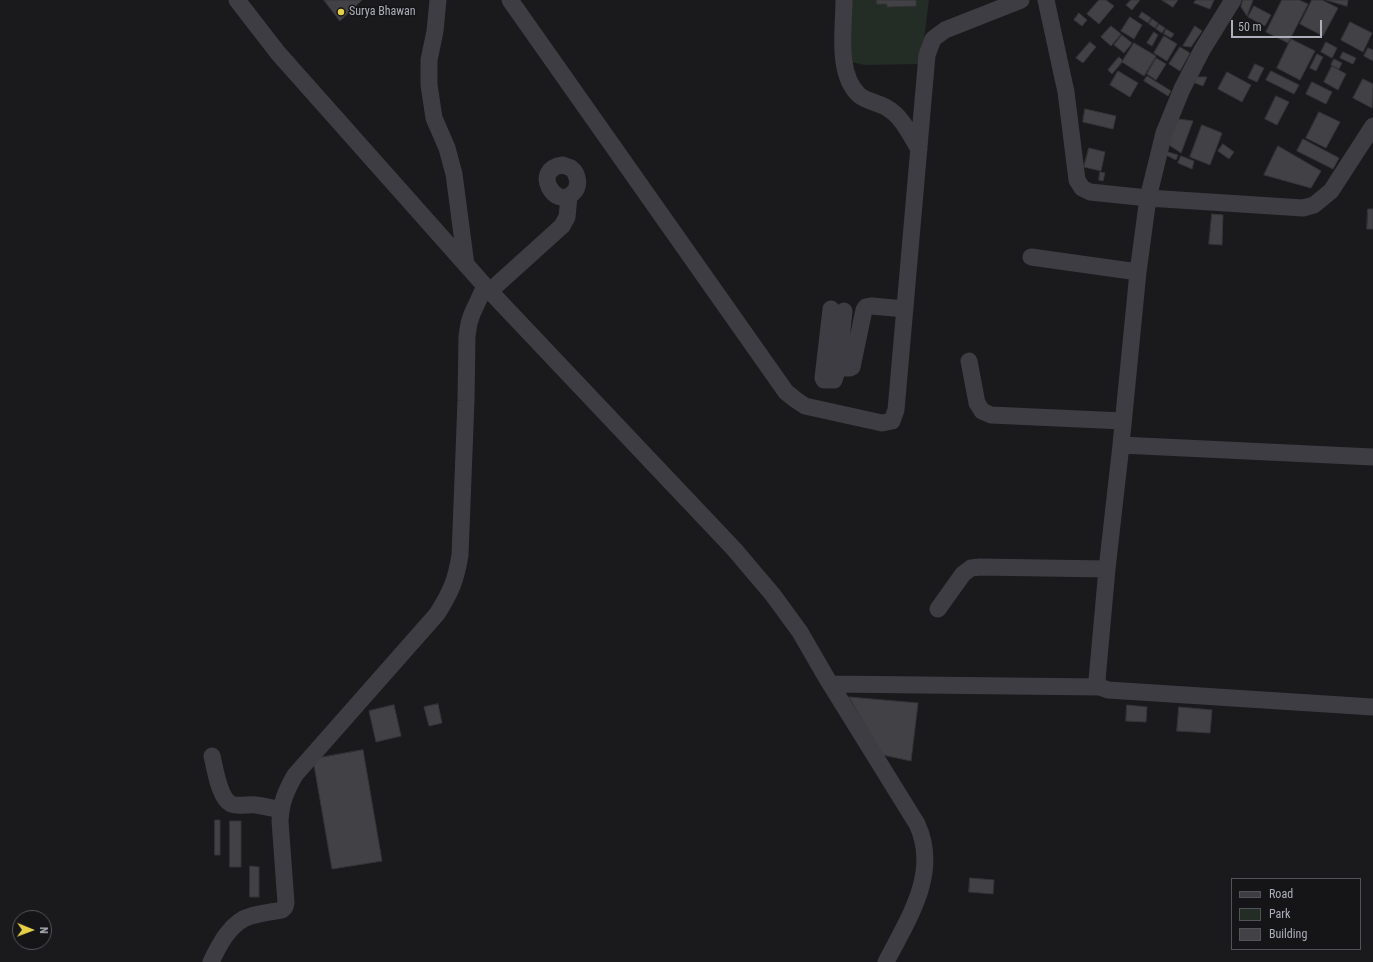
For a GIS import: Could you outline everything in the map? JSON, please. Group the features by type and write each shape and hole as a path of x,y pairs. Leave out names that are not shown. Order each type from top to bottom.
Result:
{"street":[{"path":"237,0 278,53 466,265 734,549 773,595 800,632 917,824 925,844 926,861 922,884 916,903 886,962"},
{"path":"438,0 435,31 429,60 429,85 434,118 447,148 454,174 466,265"},
{"path":"510,0 786,392 805,406 882,423 892,421 896,410 926,55 933,39 945,30 1020,0"},
{"path":"844,0 844,63 847,77 853,89 868,101 886,107 894,113 919,149"},
{"path":"1046,0 1065,86 1078,180 1082,188 1090,192 1148,198 1303,208 1314,206 1330,191 1373,126"},
{"path":"1100,687 1097,680 1107,569 1122,445 1123,421 1138,272 1148,198 1164,133 1179,95 1202,50 1233,0"},
{"path":"211,962 230,930 240,920 250,916 282,910 285,907 286,903 280,810 285,792 295,775 437,614 448,597 457,576 460,555 467,336 469,323 472,314 488,289 562,226 567,217 569,197"},
{"path":"1031,256 1138,272"},
{"path":"838,310 824,362 823,379 834,380 838,368 852,367 864,310 866,307 872,306 905,309"},
{"path":"969,361 977,404 982,410 991,415 1123,421"},
{"path":"1122,445 1373,457"},
{"path":"938,609 963,574 971,568 980,566 1107,569"},
{"path":"831,684 1100,687 1108,690 1373,707"},
{"path":"212,756 220,788 226,799 231,804 254,805 280,810"}],"green space":[{"path":"850,0 929,0 921,64 865,65 851,62"}],"building":[{"name":"Surya Bhawan","path":"324,0 362,0 340,21"},
{"path":"877,0 916,0 916,6 887,7 887,4 877,4"},
{"path":"1099,0 1106,0 1114,6 1099,24 1087,14"},
{"path":"1131,0 1140,0 1132,10 1126,5"},
{"path":"1162,0 1178,0 1173,7"},
{"path":"1196,0 1214,0 1210,9 1194,3"},
{"path":"1243,0 1253,0 1247,16 1241,7"},
{"path":"1282,0 1299,0 1308,4 1288,43 1266,32"},
{"path":"1312,0 1322,0 1338,8 1323,36 1300,24"},
{"path":"1326,0 1348,0 1347,6"},
{"path":"1254,6 1271,15 1265,26 1248,17"},
{"path":"1142,12 1151,18 1148,23 1139,17"},
{"path":"1079,13 1087,20 1082,26 1074,20"},
{"path":"1130,17 1142,25 1134,39 1121,31"},
{"path":"1152,19 1158,23 1155,28 1149,24"},
{"path":"1350,22 1372,33 1363,52 1341,40"},
{"path":"1159,24 1165,28 1162,33 1156,29"},
{"path":"1111,26 1121,34 1111,46 1101,37"},
{"path":"1195,26 1202,31 1191,47 1183,46"},
{"path":"1166,29 1174,34 1171,38 1164,34"},
{"path":"1154,32 1158,35 1152,46 1147,43"},
{"path":"1122,35 1132,43 1124,53 1114,45"},
{"path":"1164,36 1177,44 1167,61 1154,53"},
{"path":"1291,39 1315,51 1300,80 1277,68"},
{"path":"1090,42 1096,47 1083,63 1076,58"},
{"path":"1326,42 1337,48 1332,58 1321,52"},
{"path":"1134,43 1156,56 1144,76 1122,62"},
{"path":"1180,47 1190,53 1180,71 1169,64"},
{"path":"1368,48 1373,50 1373,61 1364,56"},
{"path":"1343,52 1356,58 1353,64 1340,58"},
{"path":"1317,54 1323,57 1316,71 1310,68"},
{"path":"1119,57 1123,61 1112,74 1108,70"},
{"path":"1156,58 1166,64 1156,80 1147,74"},
{"path":"1334,59 1342,63 1339,69 1331,65"},
{"path":"1255,64 1264,68 1257,82 1248,78"},
{"path":"1332,66 1346,74 1338,90 1324,82"},
{"path":"1118,71 1138,83 1130,97 1110,85"},
{"path":"1271,71 1299,85 1294,94 1266,80"},
{"path":"1227,72 1251,85 1242,102 1218,89"},
{"path":"1147,76 1171,91 1168,96 1144,81"},
{"path":"1197,77 1207,77 1203,86 1195,83"},
{"path":"1363,79 1373,84 1372,108 1353,98"},
{"path":"1312,82 1332,92 1326,104 1306,94"},
{"path":"1276,96 1289,102 1277,125 1265,119"},
{"path":"1085,109 1116,116 1113,129 1083,122"},
{"path":"1319,112 1340,122 1326,148 1306,138"},
{"path":"1178,119 1193,121 1181,153 1166,143"},
{"path":"1202,125 1222,133 1210,165 1190,157"},
{"path":"1303,139 1339,158 1333,169 1297,151"},
{"path":"1223,144 1234,152 1229,159 1218,151"},
{"path":"1278,146 1321,171 1311,188 1264,175"},
{"path":"1089,148 1105,152 1101,171 1084,167"},
{"path":"1168,152 1178,155 1176,160 1166,155"},
{"path":"1181,156 1194,161 1192,169 1178,163"},
{"path":"1100,172 1105,173 1103,181 1099,180"},
{"path":"1368,209 1373,209 1373,229 1367,229"},
{"path":"1212,214 1223,215 1222,245 1209,244"},
{"path":"849,697 918,703 911,761 883,755"},
{"path":"438,704 442,723 429,726 424,707"},
{"path":"394,705 401,736 376,742 369,711"},
{"path":"1127,705 1147,707 1146,722 1126,721"},
{"path":"1179,707 1212,710 1210,733 1177,731"},
{"path":"363,750 382,861 332,869 313,759"},
{"path":"215,820 220,820 220,855 215,855"},
{"path":"230,821 241,821 241,867 230,867"},
{"path":"250,866 259,867 259,897 250,897"},
{"path":"970,878 994,880 993,894 969,892"}],"place":[{"name":"Surya Bhawan","path":"341,12"}]}
